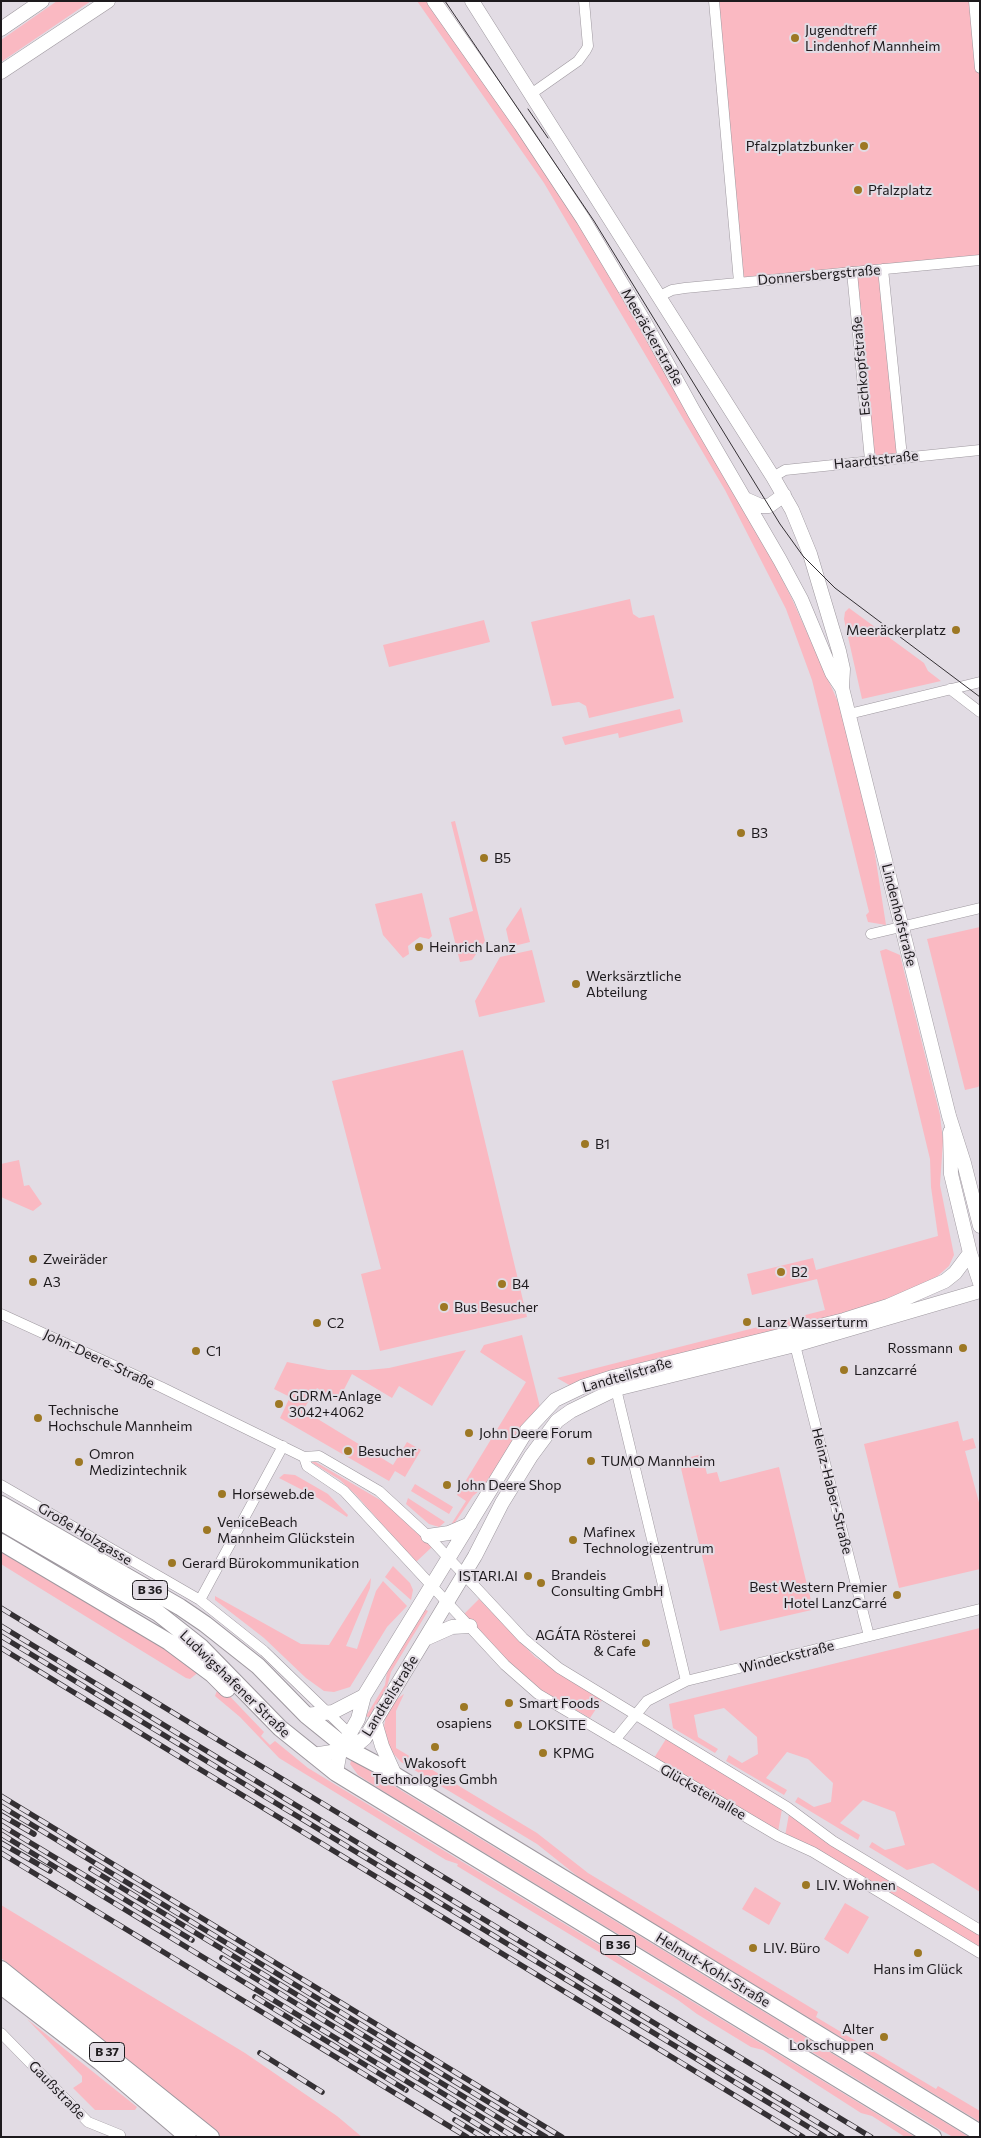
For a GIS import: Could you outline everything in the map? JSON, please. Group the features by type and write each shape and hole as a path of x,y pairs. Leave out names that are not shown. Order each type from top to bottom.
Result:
{"main road":[{"name":"Ludwigshafener Straße","path":"1,1504 180,1607 205,1624 258,1666 306,1715 348,1744"},
{"name":"Ludwigshafener Straße","path":"1,1522 138,1600 201,1647 280,1728 313,1755"},
{"path":"1,1542 169,1642 212,1674 287,1747 309,1763 336,1773"},
{"name":"Helmut-Kohl-Straße","path":"348,1744 395,1776 980,2133"},
{"name":"Helmut-Kohl-Straße","path":"313,1755 336,1773 933,2137"},
{"name":"B 37","path":"1,1969 211,2137"},
{"name":"B 37","path":"5,1993 100,2062 188,2137"}],"street":[{"path":"1,29 42,1"},
{"path":"1,72 108,1"},
{"path":"531,94 578,61 588,46 584,1"},
{"path":"714,1 739,282"},
{"path":"974,1 980,68"},
{"name":"Meeräckerstraße","path":"471,3 660,296 784,495 816,569 841,660 842,688 850,714"},
{"name":"Meeräckerstraße","path":"441,4 583,219 661,350 780,560 800,599 832,673 842,688"},
{"name":"Donnersbergstraße","path":"660,296 672,290 739,282 980,260"},
{"path":"883,269 902,457"},
{"name":"Eschkopfstraße","path":"852,272 870,460"},
{"name":"Haardtstraße","path":"773,476 785,470 980,450"},
{"path":"745,500 761,506 769,506 784,495"},
{"path":"850,714 980,682"},
{"path":"950,689 980,712"},
{"name":"Lindenhofstraße","path":"850,714 949,1116 964,1163 980,1226"},
{"path":"871,934 980,908"},
{"name":"Lindenhofstraße","path":"949,1116 951,1174 970,1253 980,1283"},
{"name":"Landteilstraße","path":"336,1773 358,1719 364,1696 527,1430 556,1400 568,1393 612,1377 844,1320 888,1306 945,1281 955,1274 970,1253"},
{"name":"Landteilstraße","path":"348,1744 375,1722 464,1575 502,1503 543,1437 557,1421 571,1411 616,1389 795,1345 980,1291"},
{"name":"John-Deere-Straße","path":"1,1314 304,1457 319,1456 379,1491 428,1536 464,1575"},
{"name":"Heinz-Haber-Straße","path":"795,1345 869,1636"},
{"path":"616,1389 686,1681"},
{"path":"200,1600 283,1446"},
{"name":"John-Deere-Straße","path":"304,1457 307,1466 344,1491 448,1602"},
{"name":"Große Holzgasse","path":"1,1485 200,1600 264,1651 327,1713 348,1744"},
{"path":"428,1536 449,1533 470,1524"},
{"path":"464,1575 532,1647 575,1678 786,1807 830,1839 980,1930"},
{"name":"Glücksteinallee","path":"448,1602 510,1669 531,1688 778,1836 813,1852 980,1953"},
{"name":"Windeckstraße","path":"615,1740 634,1715 656,1694 686,1681 980,1609"},
{"path":"425,1640 452,1627 470,1626"},
{"path":"306,1715 327,1713 340,1709 364,1696"},
{"path":"375,1722 382,1746 395,1776"},
{"path":"313,1755 348,1744"},
{"name":"Gaußstraße","path":"1,2032 88,2122 120,2135"}],"shaded area":[{"path":"57,1 91,1 1,62 1,40"},
{"path":"417,1 430,1 543,162 748,510 792,599 843,713 869,816 886,925 868,922 866,915 869,912 812,680 786,609 725,490 544,183"},
{"name":"Pfalzplatz","path":"718,1 974,1 980,68 980,260 883,269 902,457 870,460 852,272 742,280"},
{"path":"630,599 633,614 639,618 654,615 674,698 589,718 586,706 579,702 552,706 531,622"},
{"path":"849,608 924,663 928,671 941,681 862,699 844,619 845,612"},
{"path":"484,620 490,642 389,667 383,645"},
{"path":"680,709 683,722 619,738 618,733 565,745 562,737"},
{"path":"455,821 485,941 472,960 460,962 449,918 473,911 451,822"},
{"path":"422,893 432,936 429,939 420,937 413,942 408,946 409,954 403,958 383,935 375,904"},
{"path":"521,907 530,942 510,947 506,929"},
{"path":"980,927 980,1085 965,1090 927,939"},
{"path":"886,949 900,955 940,1115 943,1141 940,1185 954,1255 949,1266 932,1281 867,1309 571,1386 557,1378 825,1310 817,1279 752,1295 747,1274 813,1258 816,1270 938,1236 931,1187 930,1159 880,951"},
{"path":"532,950 545,1002 479,1017 475,1001 500,957"},
{"path":"463,1050 527,1317 380,1351 361,1274 381,1269 332,1081"},
{"path":"19,1160 24,1186 29,1185 42,1204 33,1211 1,1197 1,1164"},
{"path":"522,1335 540,1407 487,1484 473,1496 454,1524 452,1523 466,1501 457,1495 526,1382 480,1352 484,1345"},
{"path":"466,1350 432,1406 399,1386 392,1398 352,1374 338,1401 317,1388 303,1410 393,1465 407,1442 421,1450 405,1477 395,1471 389,1481 280,1418 290,1397 274,1389 287,1362 328,1370 368,1370 389,1368"},
{"path":"958,1421 963,1441 973,1438 976,1448 965,1451 980,1506 980,1569 899,1588 864,1444"},
{"path":"702,1454 707,1474 717,1472 720,1482 779,1467 807,1585 810,1585 811,1591 809,1592 812,1605 815,1604 816,1609 720,1631 679,1460"},
{"path":"314,1461 387,1504 432,1547 416,1562 356,1495 340,1480 311,1462"},
{"path":"284,1474 295,1475 328,1494 348,1515 347,1517 316,1497 279,1478"},
{"path":"415,1484 453,1507 449,1514 411,1491"},
{"path":"408,1498 445,1522 439,1527 429,1524 406,1504"},
{"path":"4,1550 81,1595 200,1671 190,1679 186,1678 38,1587 1,1564 1,1553"},
{"path":"393,1566 410,1583 413,1590 411,1600 385,1577"},
{"path":"371,1578 370,1588 346,1646 357,1649 376,1591 383,1581 407,1606 387,1627 350,1687 334,1692 324,1691 306,1678 264,1638 215,1600 215,1596 301,1644 329,1645"},
{"path":"479,1599 535,1657 602,1700 590,1718 542,1691 523,1677 464,1614"},
{"path":"424,1609 428,1611 391,1672 386,1691 370,1718 366,1716 385,1685 387,1672"},
{"path":"980,1628 980,1892 933,1863 907,1870 869,1847 872,1842 885,1850 905,1845 895,1812 863,1800 840,1823 860,1835 858,1840 795,1802 798,1797 814,1807 831,1802 833,1783 808,1759 787,1752 766,1778 787,1790 784,1795 726,1761 729,1755 742,1763 758,1754 757,1737 724,1708 694,1715 698,1737 718,1749 715,1753 673,1728 669,1704"},
{"path":"219,1685 264,1732 261,1736 270,1745 275,1741 308,1768 915,2137 905,2137 872,2116 861,2113 763,2050 751,2047 678,2000 457,1866 458,1864 446,1860 279,1758 240,1717 215,1696"},
{"path":"404,1694 396,1711 396,1748 537,1833 588,1873 818,2012 816,2017 936,2089 938,2086 980,2111 980,2122 581,1879 537,1844 401,1762 389,1749 384,1727 386,1715 397,1699"},
{"path":"666,1739 782,1809 778,1832 654,1758"},
{"path":"354,1760 969,2137 953,2137 942,2131 386,1793 358,1775 350,1764"},
{"path":"789,1814 820,1838 980,1935 980,1949 785,1836"},
{"path":"755,1887 781,1903 769,1925 742,1909"},
{"path":"845,1903 869,1917 848,1954 824,1939"},
{"path":"1,1905 245,2053 337,2116 362,2137 221,2137 1,1958"},
{"path":"27,2019 137,2107 135,2110 95,2110 73,2088 82,2082 82,2076"}],"tram line":[{"path":"445,1 594,221 780,524 803,556 835,588 980,697"},
{"path":"528,109 548,138"}],"railway":[{"path":"1,1608 871,2137"},
{"path":"1,1626 842,2137"},
{"path":"1,1636 825,2137"},
{"path":"1,1648 803,2137"},
{"path":"1,1796 562,2137"},
{"path":"1,1806 546,2137"},
{"path":"1,1815 34,1834"},
{"path":"1,1825 192,1940"},
{"path":"1,1834 498,2137"},
{"path":"1,1843 50,1871"},
{"path":"1,1853 467,2137"},
{"path":"91,1869 530,2137"},
{"path":"222,1958 514,2137"},
{"path":"255,1997 406,2090"},
{"path":"260,2053 322,2092"},
{"path":"455,2120 483,2137"}],"place":[{"name":"Jugendtreff Lindenhof Mannheim","path":"795,38"},
{"name":"Pfalzplatzbunker","path":"864,146"},
{"name":"Pfalzplatz","path":"858,190"},
{"name":"Meeräckerplatz","path":"956,630"},
{"name":"B3","path":"741,833"},
{"name":"B5","path":"484,858"},
{"name":"Heinrich Lanz","path":"419,947"},
{"name":"Werksärztliche Abteilung","path":"576,984"},
{"name":"B1","path":"585,1144"},
{"name":"Zweiräder","path":"33,1259"},
{"name":"B2","path":"781,1272"},
{"name":"A3","path":"33,1282"},
{"name":"B4","path":"502,1284"},
{"name":"Bus Besucher","path":"444,1307"},
{"name":"Lanz Wasserturm","path":"747,1322"},
{"name":"C2","path":"317,1323"},
{"name":"Rossmann","path":"963,1348"},
{"name":"C1","path":"196,1351"},
{"name":"Lanzcarré","path":"844,1370"},
{"name":"GDRM-Anlage 3042+4062","path":"279,1404"},
{"name":"Technische Hochschule Mannheim","path":"38,1418"},
{"name":"John Deere Forum","path":"469,1433"},
{"name":"Besucher","path":"348,1451"},
{"name":"TUMO Mannheim","path":"591,1461"},
{"name":"Omron Medizintechnik","path":"79,1462"},
{"name":"John Deere Shop","path":"447,1485"},
{"name":"Horseweb.de","path":"222,1494"},
{"name":"VeniceBeach Mannheim Glückstein","path":"207,1530"},
{"name":"Mafinex Technologiezentrum","path":"573,1540"},
{"name":"Gerard Bürokommunikation","path":"172,1563"},
{"name":"ISTARI.AI","path":"528,1576"},
{"name":"Brandeis Consulting GmbH","path":"541,1583"},
{"name":"Best Western Premier Hotel LanzCarré","path":"897,1595"},
{"name":"AGÁTA Rösterei & Cafe","path":"646,1643"},
{"name":"Smart Foods","path":"509,1703"},
{"name":"osapiens","path":"464,1707"},
{"name":"LOKSITE","path":"518,1725"},
{"name":"Wakosoft Technologies Gmbh","path":"435,1747"},
{"name":"KPMG","path":"543,1753"},
{"name":"LIV. Wohnen","path":"806,1885"},
{"name":"LIV. Büro","path":"753,1948"},
{"name":"Hans im Glück","path":"918,1953"},
{"name":"Alter Lokschuppen","path":"884,2037"}]}
